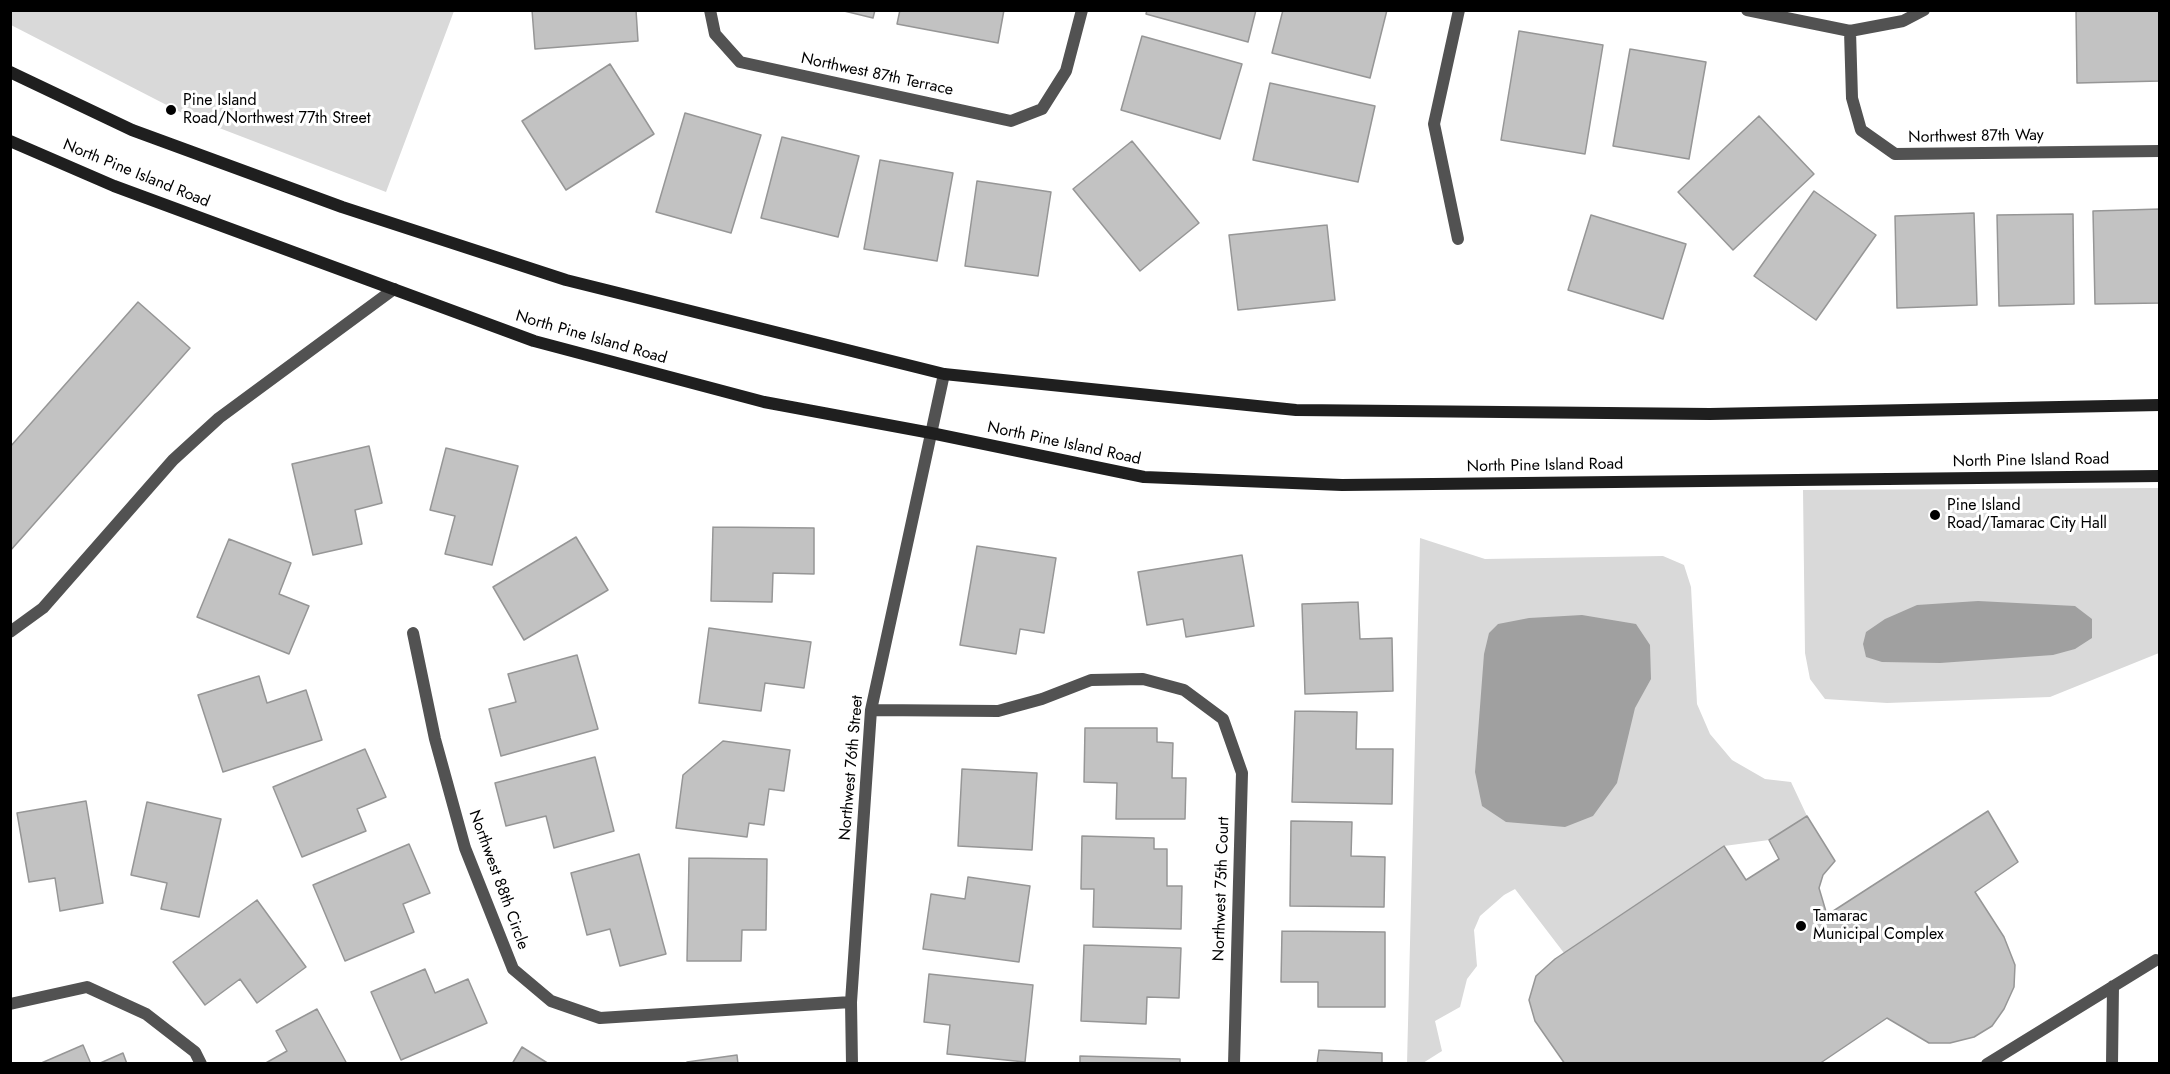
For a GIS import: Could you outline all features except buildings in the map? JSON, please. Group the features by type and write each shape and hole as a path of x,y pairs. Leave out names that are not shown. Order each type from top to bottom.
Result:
{"main road":[{"path":"10,72 132,130 342,207 566,280 944,374 1296,410 1710,414 2160,405"},
{"name":"North Pine Island Road","path":"10,141 114,186 534,341 764,402 931,433 1144,477 1307,483 2160,476"}],"street":[{"name":"Northwest 87th Terrace","path":"710,10 714,34 740,62 1011,121 1042,109 1066,71 1082,10"},
{"path":"1458,239 1434,124 1460,10"},
{"path":"1747,10 1850,31 1903,21 1924,10"},
{"name":"Northwest 87th Way","path":"1850,31 1852,98 1861,130 1895,154 2160,151"},
{"path":"10,632 43,608 173,460 219,418 394,289"},
{"name":"Northwest 76th Street","path":"852,1064 851,1002 871,710 944,374"},
{"name":"Northwest 88th Circle","path":"413,633 435,739 465,848 513,969 551,1001 600,1018 851,1002"},
{"name":"Northwest 75th Court","path":"871,710 998,711 1042,699 1091,680 1143,679 1184,690 1223,719 1242,773 1234,1064"},
{"path":"1987,1064 2156,960"},
{"path":"2112,1064 2113,986"},
{"path":"10,1004 87,987 146,1014 195,1052 201,1064"}],"shaded area":[{"path":"10,11 454,11 386,192 188,116 11,25"},
{"path":"2159,488 2159,653 2050,697 1887,703 1825,699 1810,679 1805,653 1803,490"},
{"path":"1420,538 1485,559 1663,556 1684,565 1691,587 1697,704 1710,734 1732,760 1765,779 1791,782 1807,816 1769,840 1724,846 1564,953 1515,889 1504,895 1480,916 1474,930 1477,966 1467,979 1460,1007 1435,1021 1442,1051 1423,1063 1407,1064"},
{"path":"1978,601 2075,606 2092,619 2092,638 2075,649 2053,655 1940,663 1882,662 1866,657 1863,644 1866,632 1885,619 1917,605"},
{"path":"1582,615 1636,624 1650,645 1651,679 1635,708 1617,783 1593,816 1565,827 1506,822 1482,806 1475,772 1484,654 1489,633 1498,624 1529,618"}],"place":[{"name":"Pine Island Road/Northwest 77th Street","path":"171,110"},
{"name":"Pine Island Road/Tamarac City Hall","path":"1935,515"},
{"name":"Tamarac Municipal Complex","path":"1801,926"}]}
